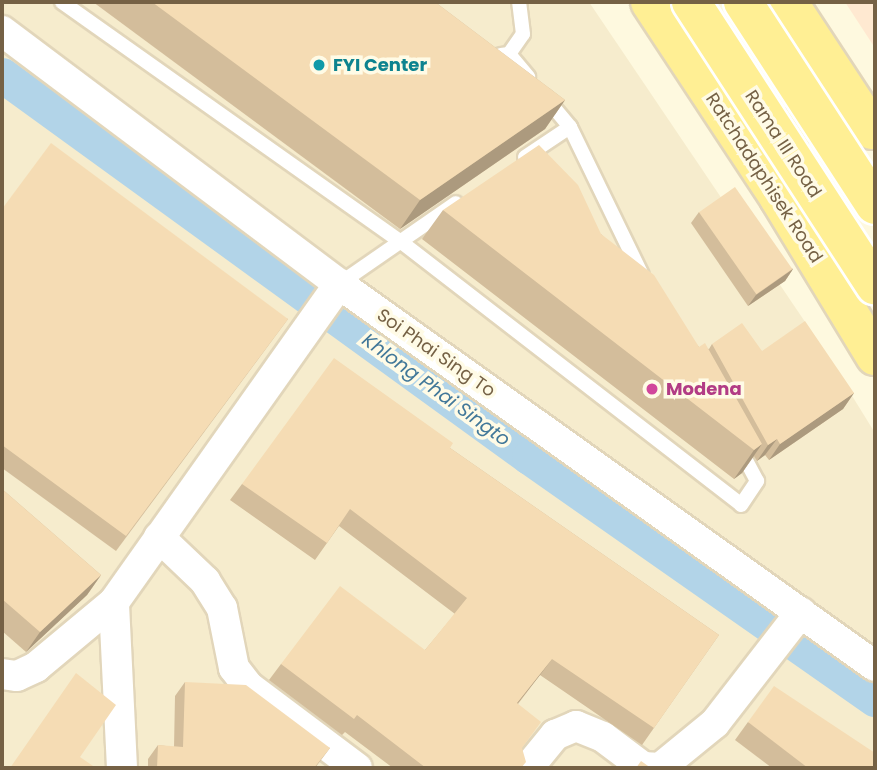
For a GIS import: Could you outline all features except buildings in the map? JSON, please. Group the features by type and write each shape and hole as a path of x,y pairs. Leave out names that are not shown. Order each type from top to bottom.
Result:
{"main road":[{"name":"Ratchadaphisek Road","path":"650,2 779,198 875,356"},
{"name":"Rama III Road","path":"691,2 875,285"},
{"path":"743,2 875,205"},
{"path":"788,2 874,132"},
{"path":"779,198 771,159 788,134 810,116 842,111 874,132"}],"street":[{"name":"Soi Phai Sing To","path":"2,31 333,292 795,620 875,666"},
{"path":"7,683 36,667 114,603 304,329 333,292"},
{"path":"159,537 205,581 222,608 234,668 249,687 357,768"},
{"path":"114,603 122,768"},
{"path":"528,768 555,735 576,726 603,737 643,767 660,768 715,723 795,620"}],"lane":[{"path":"62,2 400,241 741,505 757,481 731,434"},
{"path":"481,53 489,57 509,54 523,34 519,2"},
{"path":"509,54 570,127 653,294"},
{"path":"513,165 570,127"},
{"path":"333,292 400,241 468,195"}],"shaded area":[{"path":"2,2 589,2 820,344 875,433 875,768 2,768"},
{"path":"845,2 875,2 875,48"}],"waterway":[{"name":"Khlong Phai Singto","path":"2,75 529,457 875,699"}],"place":[{"name":"FYI Center","path":"319,65"},
{"name":"Modena","path":"652,389"}]}
